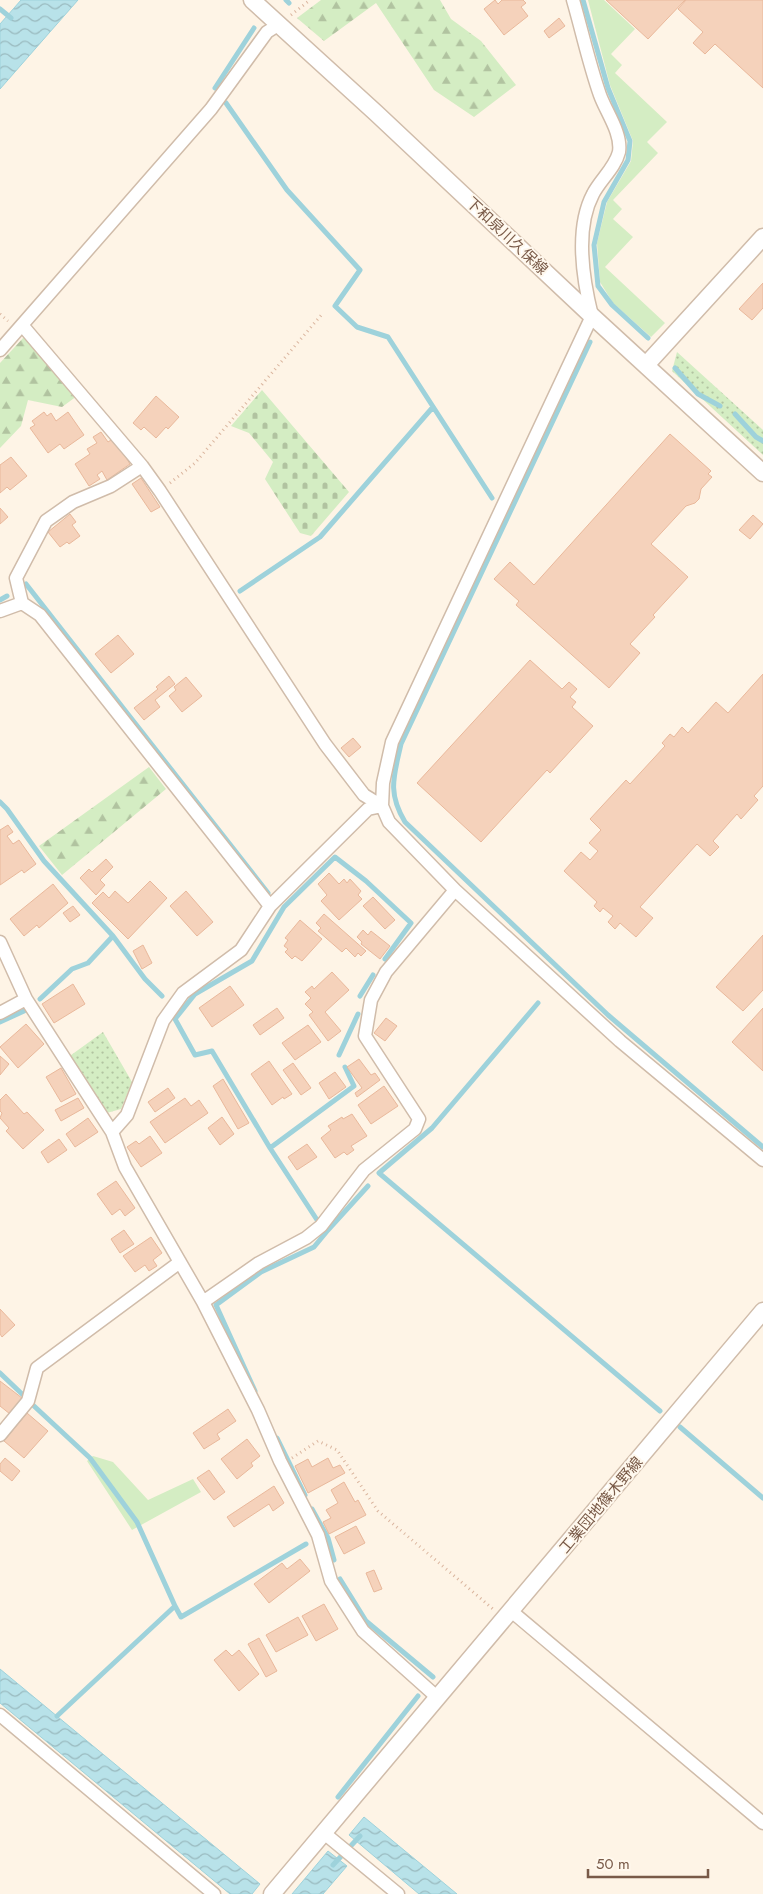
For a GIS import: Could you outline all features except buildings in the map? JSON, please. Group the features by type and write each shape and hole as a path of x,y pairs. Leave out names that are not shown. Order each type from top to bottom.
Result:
{"street":[{"name":"下和泉川久保線","path":"252,0 763,473"},
{"path":"573,0 600,96 616,130 619,151 611,168 593,193 584,215 583,240 586,291 592,316 392,742 383,784 382,806 389,822 455,890 620,1041 763,1160"},
{"path":"0,350 211,109 266,32 278,25"},
{"path":"646,365 763,237"},
{"path":"22,325 142,466 325,744 364,795 382,806"},
{"path":"142,466 111,486 73,502 46,521 16,578 22,603 40,615 270,906"},
{"path":"0,611 22,603"},
{"path":"112,1132 127,1115 163,1021 183,993 241,950 270,906 368,810 382,806"},
{"path":"203,1302 259,1263 306,1238 321,1226 364,1170 415,1129 419,1119 365,1036 370,1000 386,972 455,890"},
{"path":"0,942 26,999 112,1132 125,1167 203,1302 258,1410 280,1461 318,1535 331,1582 363,1631 438,1698"},
{"path":"0,1013 26,999"},
{"path":"0,1435 28,1401 37,1368 180,1262"},
{"name":"工業団地篠木野線","path":"272,1894 763,1311"},
{"path":"507,1614 763,1823"},
{"path":"0,1715 214,1894"},
{"path":"324,1833 398,1894"}],"path":[{"path":"278,25 310,0"},
{"path":"160,491 195,463 323,313"},
{"path":"295,1457 318,1441 337,1450 378,1511 507,1614"}],"green space":[{"path":"321,0 440,0 451,19 481,41 516,85 474,117 434,90 376,3 324,41 297,18"},
{"path":"588,0 604,0 635,29 611,54 622,65 615,73 667,122 647,142 658,153 613,200 622,209 613,219 633,237 605,267 665,323 651,337 613,303 600,282 597,243 607,202 631,161 633,141 610,85"},
{"path":"24,337 77,396 62,407 28,400 21,426 0,448 0,363"},
{"path":"677,352 763,430 763,455 672,371"},
{"path":"262,390 349,492 311,536 300,533 265,479 273,462 249,433 231,426"},
{"path":"149,767 166,789 62,875 39,846"},
{"path":"103,1032 132,1082 121,1109 103,1114 67,1058"},
{"path":"93,1456 113,1462 148,1500 193,1479 201,1492 132,1530 87,1461"}],"water":[{"path":"21,0 78,0 0,89 0,24"},
{"path":"0,1669 260,1884 252,1894 230,1894 0,1703"},
{"path":"364,1817 457,1894 419,1894 349,1835"},
{"path":"328,1851 347,1866 323,1894 292,1894"}],"waterway":[{"path":"286,0 289,3"},
{"path":"583,0 608,88 630,141 628,160 604,202 594,245 598,286 612,305 648,338"},
{"path":"0,9 11,18"},
{"path":"215,88 254,28"},
{"path":"226,103 287,190 360,270 335,306 357,327 388,337 492,498"},
{"path":"590,342 401,744 394,775 394,793 399,811 405,822 608,1015 763,1147"},
{"path":"675,368 698,394 720,406"},
{"path":"240,591 320,537 433,407"},
{"path":"735,414 756,437 763,441"},
{"path":"26,584 268,893"},
{"path":"0,600 7,596"},
{"path":"0,802 44,861 113,936 145,979 162,996"},
{"path":"368,1186 328,1230 321,1226 270,1148 212,1051 195,1055 175,1019 195,994 252,961 284,907 335,857 366,881 411,923 385,959"},
{"path":"40,999 72,969 88,963 113,936"},
{"path":"360,996 373,975"},
{"path":"538,1003 432,1128 379,1173 660,1411"},
{"path":"0,1022 24,1011"},
{"path":"339,1055 358,1014"},
{"path":"270,1148 354,1086 345,1067"},
{"path":"255,1391 216,1305 261,1272 314,1247 328,1230"},
{"path":"0,1373 22,1394"},
{"path":"34,1406 90,1458 137,1522 175,1606 57,1716"},
{"path":"680,1427 763,1498"},
{"path":"277,1438 305,1495"},
{"path":"312,1509 328,1538 334,1560"},
{"path":"175,1606 181,1617 306,1544"},
{"path":"340,1579 366,1621 433,1677"},
{"path":"338,1797 418,1696"},
{"path":"333,1865 360,1836"}]}
